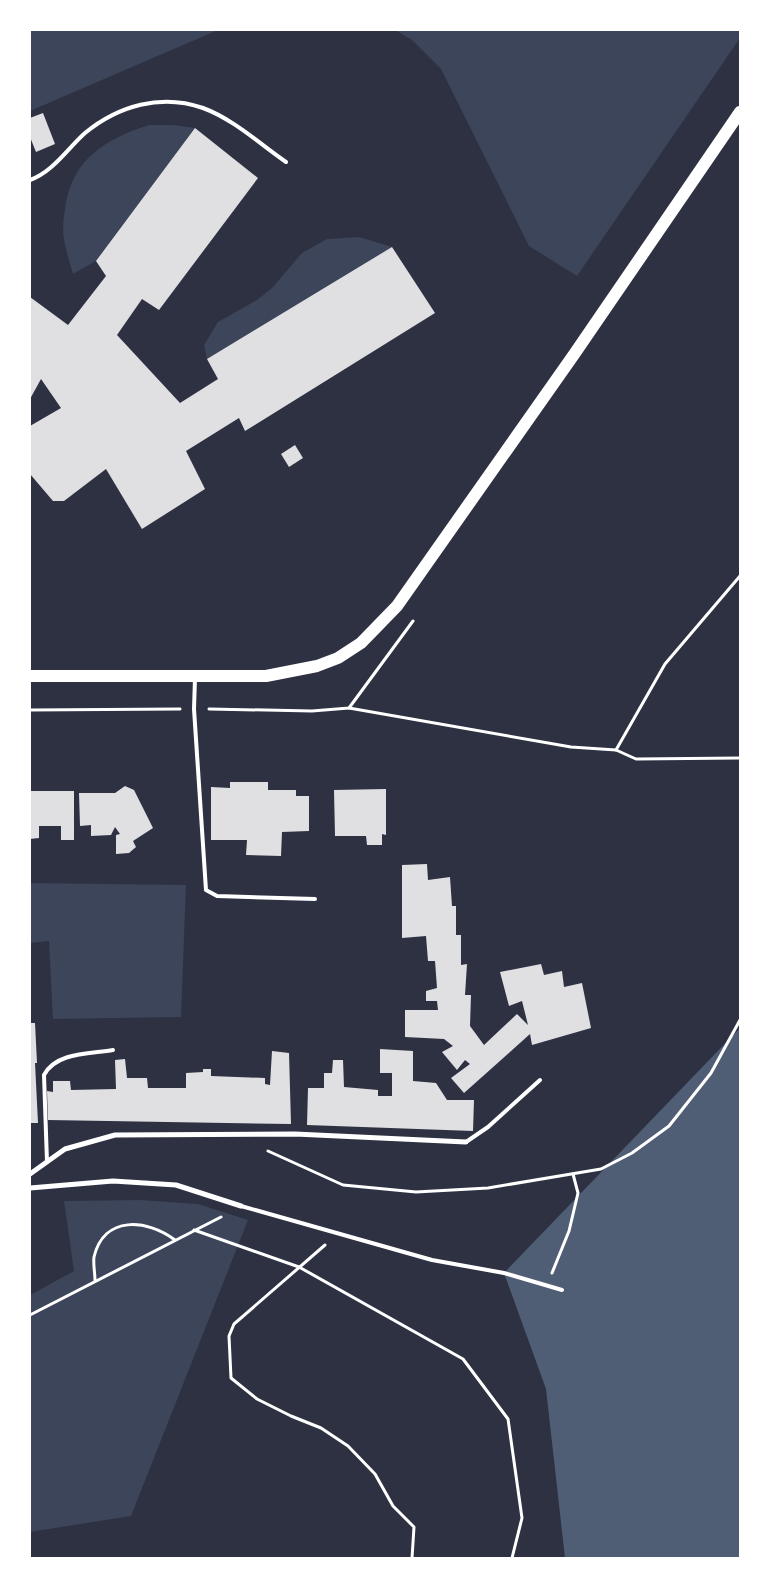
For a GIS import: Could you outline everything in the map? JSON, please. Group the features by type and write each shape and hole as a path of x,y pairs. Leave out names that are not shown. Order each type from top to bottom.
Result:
{"main road":[{"path":"30,676 266,676 317,666 338,658 361,643 397,606 575,353 740,112"}],"street":[{"path":"30,1174 65,1149 115,1135 295,1134 466,1142"},
{"path":"30,1188 114,1181 176,1185 241,1206"}],"lane":[{"path":"30,180 48,169 103,120 129,107 149,102 181,103 203,108 232,124 286,162"},
{"path":"195,676 194,709 206,890 217,896 315,899"},
{"path":"47,1162 44,1075 48,1066 61,1058 113,1050"},
{"path":"466,1142 488,1127 540,1080"},
{"path":"241,1206 432,1260 504,1273 562,1290"}],"path":[{"path":"616,750 665,664 740,576"},
{"path":"349,708 571,747 616,750 636,759 740,758"},
{"path":"30,710 194,709 312,711"},
{"path":"246,1134 273,1154 342,1185 416,1192 488,1188 601,1169 632,1153 669,1126 711,1073 740,1020"},
{"path":"547,1286 569,1231 578,1193 574,1174"},
{"path":"30,1315 241,1206"},
{"path":"95,1280 94,1259 102,1239 110,1231 128,1225 150,1226 175,1240"},
{"path":"194,1230 299,1267 463,1359 508,1418 522,1518 512,1558"},
{"path":"339,1234 234,1324 228,1336 231,1378 257,1399 321,1428 348,1446 375,1474 393,1506 414,1527 412,1558"}],"shaded area":[{"path":"30,30 218,30 30,111"},
{"path":"395,30 740,30 740,38 577,276 529,246 441,69 412,40"},
{"path":"149,125 174,125 195,128 96,261 73,274 64,240 63,227 64,213 74,177 93,154 105,145 118,137"},
{"path":"359,237 392,247 207,359 204,345 218,322 257,300 272,288 302,253 327,239"},
{"path":"30,883 186,885 181,1017 53,1019 49,941 30,943"},
{"path":"740,1028 740,1558 565,1558 546,1389 504,1273"},
{"path":"140,1200 198,1204 248,1220 131,1516 30,1532 30,1295 74,1271 64,1201"}],"building":[{"path":"43,113 55,144 36,152 30,137 30,118"},
{"path":"195,128 258,178 159,310 142,299 117,335 180,403 218,379 207,359 392,247 435,313 245,431 239,418 186,451 205,489 142,529 106,469 64,501 53,501 30,474 30,426 61,408 41,379 30,399 30,297 68,325 106,276 96,261"},
{"path":"295,445 303,458 289,467 281,454"},
{"path":"230,782 268,782 268,790 296,790 296,796 309,796 309,831 282,832 281,856 246,855 247,840 211,840 211,787 230,788"},
{"path":"125,786 134,790 153,828 133,841 136,847 129,853 116,854 116,835 120,834 115,827 111,835 91,836 91,825 80,826 79,793 115,793"},
{"path":"386,789 386,835 382,834 382,845 367,845 366,836 335,836 334,790"},
{"path":"30,791 74,791 74,840 61,840 61,826 39,826 39,838 30,839"},
{"path":"427,864 428,880 450,877 452,906 456,906 456,935 461,935 461,965 467,964 465,995 471,995 470,1026 484,1045 517,1014 528,1025 522,1001 509,1006 500,972 541,964 544,975 562,971 564,987 582,983 591,1028 532,1045 530,1034 464,1093 451,1078 470,1064 465,1060 457,1070 442,1052 453,1046 444,1039 405,1037 405,1010 438,1010 437,1001 426,1001 426,991 437,988 435,961 428,961 426,936 402,938 402,865"},
{"path":"30,1023 35,1023 38,1123 30,1123"},
{"path":"380,1049 413,1051 413,1081 436,1083 447,1100 474,1100 473,1131 307,1125 308,1088 324,1088 324,1073 332,1073 333,1060 343,1060 344,1087 378,1090 378,1096 392,1096 392,1073 380,1073"},
{"path":"272,1051 289,1053 291,1124 48,1120 47,1091 53,1092 53,1081 70,1081 71,1090 116,1089 115,1060 125,1059 127,1078 147,1078 148,1088 186,1088 186,1073 203,1072 203,1069 211,1069 211,1076 265,1078 265,1084 270,1085"}]}
